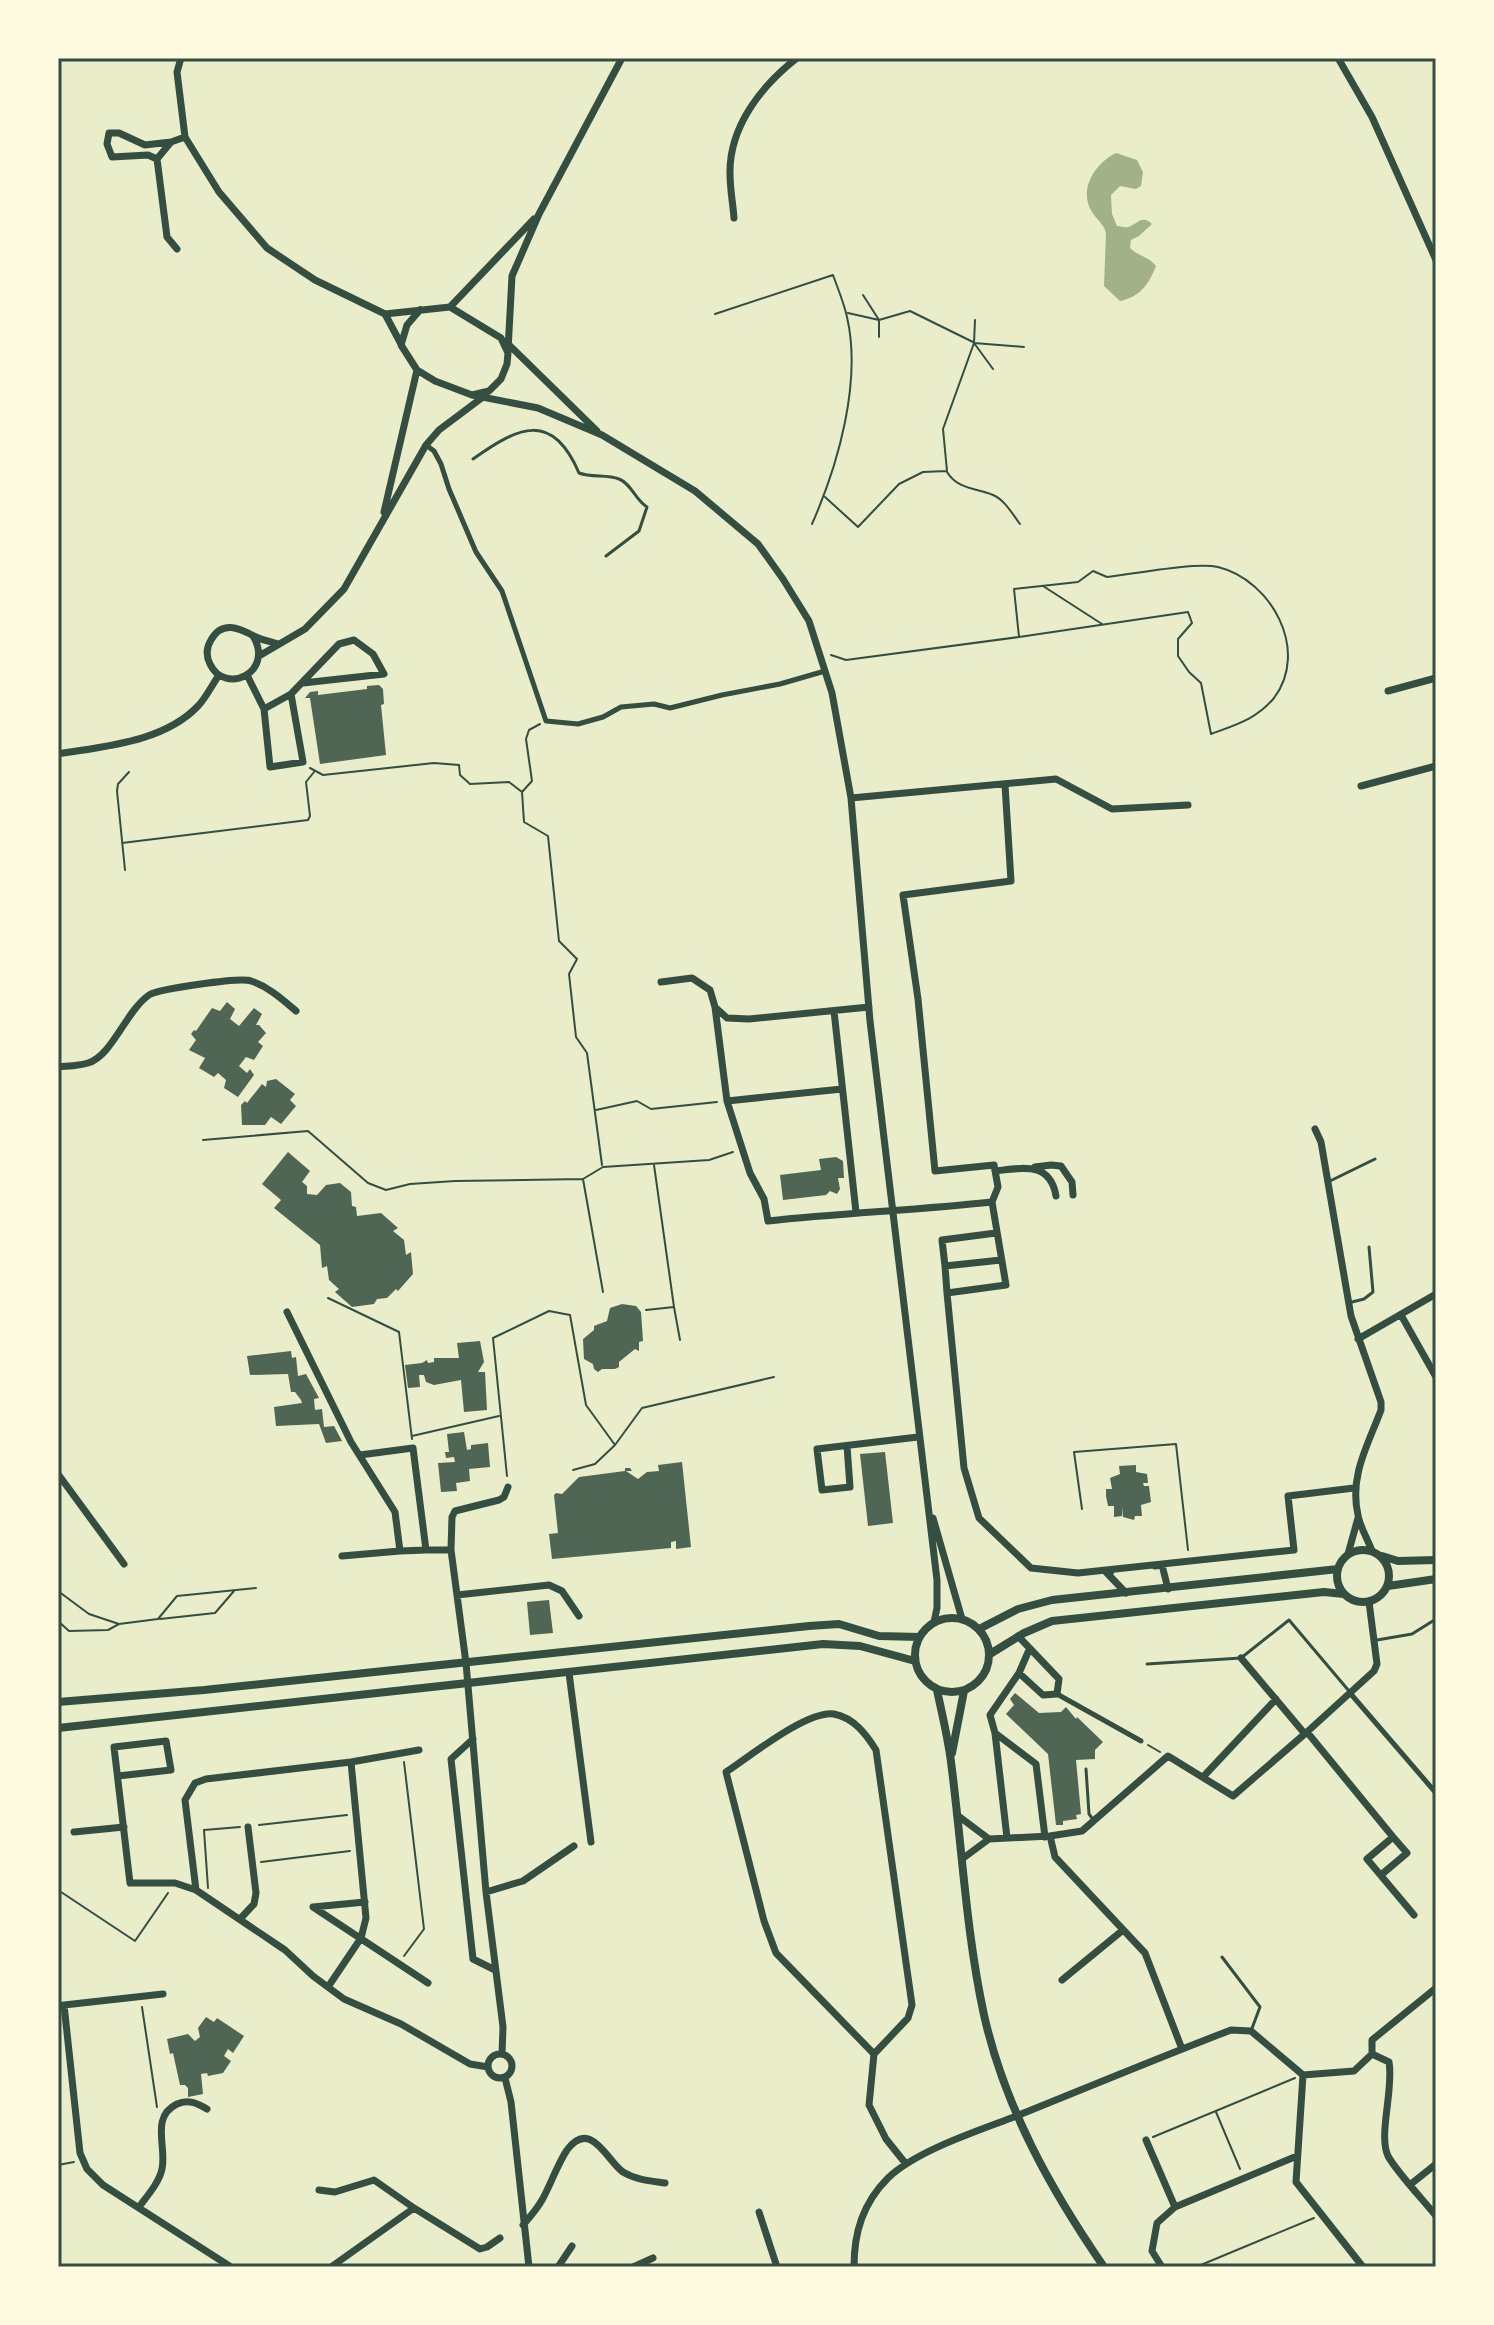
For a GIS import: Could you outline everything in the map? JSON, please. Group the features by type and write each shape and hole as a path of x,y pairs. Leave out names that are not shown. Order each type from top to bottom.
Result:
{"street":[{"path":"181,58 177,72 185,137 219,192 267,248 315,280 385,314 450,307 504,341 602,435"},
{"path":"259,656 305,629 344,589 426,445 439,430 501,379 507,364 508,353 504,341 512,276 539,214 622,58"},
{"path":"734,218 730,174 739,127 764,89 797,58"},
{"path":"1338,58 1372,117 1436,260"},
{"path":"157,159 148,155 112,157 107,144 109,133 119,133 145,145 185,137"},
{"path":"171,142 157,159 167,237 177,249"},
{"path":"450,307 539,214"},
{"path":"401,345 407,325 420,310"},
{"path":"385,314 417,370 435,381 472,395 486,394 538,408 602,435 695,491 758,544 809,621 836,709 851,798 869,1007 938,1596 934,1622"},
{"path":"383,519 417,370"},
{"path":"426,445 434,451 441,464 476,552 502,591 546,721 578,724 603,717 621,707 654,704 670,708 826,671"},
{"path":"253,636 258,643 259,656 254,669 247,675 233,679 219,675 208,661 207,652 213,636 220,630 238,627 253,636 278,644"},
{"path":"264,709 291,694 339,644 354,640 373,654 384,674 303,683"},
{"path":"58,754 117,744 167,729 198,706 219,675"},
{"path":"247,675 264,709 270,767 303,762 291,694"},
{"path":"1388,691 1436,678"},
{"path":"1361,786 1436,766"},
{"path":"851,798 1056,779 1112,809 1188,805"},
{"path":"947,1293 1006,1285 992,1202 998,1187 994,1165 935,1171 918,999 903,895 1011,881 1005,785"},
{"path":"661,982 692,978 710,990 727,1101 750,1173 764,1199 768,1221 992,1202"},
{"path":"58,1067 91,1063 106,1049 132,1011 150,994 179,987 248,979 271,990 296,1011"},
{"path":"715,1007 727,1018 749,1019 869,1007"},
{"path":"834,1011 856,1212"},
{"path":"727,1101 842,1089"},
{"path":"990,1654 1018,1636 1052,1621 1324,1592 1369,1602 1380,1596 1388,1586 1389,1570 1376,1553 1358,1518 1354,1488 1359,1463 1381,1410 1381,1402 1348,1303 1321,1142 1315,1129"},
{"path":"995,1171 1061,1166 1072,1182 1073,1195"},
{"path":"1030,1167 1047,1177 1056,1196"},
{"path":"996,1233 942,1240 964,1468 979,1518 1031,1568 1078,1573 1294,1550 1288,1496 1354,1488"},
{"path":"945,1266 1001,1260"},
{"path":"1358,1339 1436,1294"},
{"path":"287,1312 360,1455 395,1512 400,1551"},
{"path":"1401,1315 1436,1377"},
{"path":"847,1446 850,1487 822,1490 817,1449 918,1437"},
{"path":"360,1455 413,1448 426,1550"},
{"path":"58,1474 124,1564"},
{"path":"502,2054 503,2027 486,1892 466,1663 451,1550 455,1511 499,1500 504,1497 508,1487"},
{"path":"927,1497 962,1619"},
{"path":"1344,1594 1337,1578 1338,1569 1348,1554 1358,1518"},
{"path":"1348,1554 1364,1549 1398,1561 1436,1560"},
{"path":"342,1556 451,1550"},
{"path":"1126,1593 1106,1572 1162,1565 1168,1589"},
{"path":"979,1629 1018,1609 1052,1600 1338,1569"},
{"path":"1388,1586 1436,1579"},
{"path":"457,1595 556,1586 579,1616"},
{"path":"962,1859 989,1839 1047,1837 1082,1831 1168,1756 1233,1796 1374,1671 1377,1664 1369,1602"},
{"path":"953,1617 962,1619 979,1629 988,1644 990,1654 985,1672 980,1680 964,1691 937,1690 922,1678 915,1661 919,1637 934,1622 953,1617"},
{"path":"58,1702 839,1624 879,1636 919,1637"},
{"path":"1018,1636 1059,1679 1057,1694"},
{"path":"58,1728 823,1644 860,1646 915,1661"},
{"path":"1007,1838 995,1733 990,1715 1019,1673 1029,1650"},
{"path":"1241,1658 1407,1853 1381,1875"},
{"path":"569,1673 591,1842"},
{"path":"1019,1673 1043,1695 1057,1694 1141,1741"},
{"path":"937,1690 951,1759 969,1936 984,2015 1017,2116 1031,2148 1067,2214 1104,2267"},
{"path":"951,1759 964,1691"},
{"path":"1350,1693 1436,1793"},
{"path":"1203,1777 1276,1699"},
{"path":"874,2054 776,1953 764,1921 726,1772 811,1717 835,1714 863,1729 876,1750 912,2005 908,2018 874,2054 869,2105 886,2139 906,2164"},
{"path":"995,1733 1036,1764 1047,1837 1055,1857 1145,1953 1182,2049"},
{"path":"473,1739 451,1759 473,1959 495,1970"},
{"path":"118,1776 171,1770 166,1741 114,1747 130,1883 175,1883 196,1890 285,1950 344,1999 401,2024 470,2064 488,2067 494,2077 505,2078"},
{"path":"196,1890 185,1800 195,1783 419,1750"},
{"path":"328,1987 361,1938 366,1918 351,1762"},
{"path":"957,1815 989,1839"},
{"path":"74,1832 124,1827"},
{"path":"240,1919 254,1904 256,1893 248,1827"},
{"path":"1393,1837 1367,1859 1414,1915"},
{"path":"486,1892 523,1881 574,1846"},
{"path":"365,1902 313,1907 428,1983"},
{"path":"1062,1980 1123,1930"},
{"path":"854,2267 858,2226 868,2201 888,2178 906,2164 1231,2030 1251,2031 1303,2075 1354,2071 1372,2054 1372,2040 1436,1988"},
{"path":"163,1994 61,2006 83,2161 94,2178 231,2267"},
{"path":"488,2067 493,2056 502,2054 509,2057 513,2065 505,2078"},
{"path":"1372,2054 1389,2062 1391,2076 1385,2141 1388,2156 1436,2216"},
{"path":"1303,2075 1296,2182 1363,2267"},
{"path":"505,2078 511,2102 529,2267"},
{"path":"139,2207 160,2177 163,2166 160,2128 163,2119 173,2106 180,2103 198,2103 207,2109"},
{"path":"523,2225 540,2204 567,2150 577,2141 592,2140 602,2146 623,2172 640,2179 665,2183"},
{"path":"1146,2140 1175,2207"},
{"path":"1162,2267 1152,2251 1157,2223 1175,2207 1297,2156"},
{"path":"1411,2184 1434,2166"},
{"path":"319,2190 335,2192 374,2180 480,2249 500,2238"},
{"path":"331,2267 414,2208"},
{"path":"759,2212 777,2267"},
{"path":"558,2267 572,2246"},
{"path":"633,2267 653,2258"}],"lane":[{"path":"473,459 505,437 523,431 540,431 555,438 568,450 579,473 590,477 618,478 627,484 639,502 647,507 639,531 606,556"},
{"path":"1327,1183 1375,1159"},
{"path":"1348,1303 1364,1299 1373,1292 1369,1247"},
{"path":"1373,1641 1412,1634 1436,1619"},
{"path":"1147,1664 1241,1658 1289,1620 1350,1693"},
{"path":"1086,1769 1089,1814 1094,1821"},
{"path":"1222,1957 1260,2007 1251,2031"}],"path":[{"path":"715,314 833,275 846,313 851,363 838,454 812,524"},
{"path":"863,295 879,320 879,337"},
{"path":"846,313 879,320 910,311 974,343 1024,347"},
{"path":"975,320 974,343 943,429 947,471 952,480 964,487 1001,500 1020,524"},
{"path":"974,343 993,369"},
{"path":"824,496 858,527 899,484 923,472 947,471"},
{"path":"822,658 831,655 846,660 1019,637 1188,612 1192,623 1178,639 1178,656 1201,683 1211,734 1254,718 1274,698 1285,679 1287,641 1271,602 1258,589 1218,567 1204,565 1107,577 1093,571 1078,582 1014,589 1019,637"},
{"path":"1043,586 1103,624"},
{"path":"546,721 529,730 526,739 532,781 522,792 524,822 548,836 559,941 577,959 569,974 576,1037 587,1053 603,1167"},
{"path":"303,762 323,775 434,763 459,765 460,775 470,784 509,782 522,792"},
{"path":"122,843 308,820 306,782 315,771"},
{"path":"125,870 117,791 118,784 129,772"},
{"path":"595,1110 637,1101 651,1109 727,1101"},
{"path":"203,1140 308,1131 368,1183 386,1190 410,1184 455,1181 583,1179 603,1167 709,1160 742,1149"},
{"path":"654,1164 680,1340"},
{"path":"583,1179 603,1292"},
{"path":"328,1298 399,1332 413,1448"},
{"path":"646,1310 674,1307"},
{"path":"508,1487 493,1338 549,1311 570,1315 586,1405 615,1445"},
{"path":"573,1470 595,1464 615,1445 642,1408 774,1377"},
{"path":"412,1436 500,1415"},
{"path":"1082,1509 1074,1452 1176,1444 1190,1560"},
{"path":"158,1619 177,1596 256,1588"},
{"path":"58,1621 69,1631 108,1630 119,1624 215,1613 235,1590"},
{"path":"58,1591 89,1614 119,1624"},
{"path":"1141,1741 1168,1756"},
{"path":"399,1963 424,1929 403,1753"},
{"path":"206,1897 209,1882 204,1830 356,1814"},
{"path":"252,1863 359,1850"},
{"path":"58,1890 135,1941 175,1883"},
{"path":"141,1997 156,2105 163,2119"},
{"path":"1146,2140 1303,2075"},
{"path":"1216,2111 1244,2178"},
{"path":"58,2165 83,2161"},
{"path":"1196,2267 1322,2214"}],"shaded area":[{"path":"1116,153 1137,160 1143,172 1141,186 1136,189 1120,186 1111,195 1112,214 1117,226 1128,227 1143,220 1152,224 1131,240 1130,248 1156,266 1143,289 1120,301 1104,286 1106,233 1088,204 1087,195 1095,170"}],"building":[{"path":"379,685 383,689 384,704 381,705 386,755 320,764 310,698 305,698 310,692 318,691 318,695"},
{"path":"227,1002 235,1009 230,1019 239,1026 254,1008 262,1014 256,1025 266,1033 258,1042 263,1046 254,1060 246,1057 239,1066 247,1073 250,1069 254,1075 238,1097 224,1088 226,1080 218,1073 214,1077 199,1068 205,1058 189,1050 196,1040 191,1034 194,1030 212,1008 220,1011"},
{"path":"276,1079 295,1094 290,1100 296,1106 281,1124 271,1117 265,1125 242,1125 241,1105 245,1101 247,1103 262,1084 266,1087 267,1081"},
{"path":"288,1152 310,1171 302,1182 307,1186 307,1194 317,1195 326,1185 340,1183 351,1192 352,1206 356,1207 357,1216 381,1213 398,1228 393,1231 404,1240 406,1255 411,1252 413,1274 398,1291 396,1289 387,1298 377,1299 374,1304 352,1307 335,1292 339,1289 329,1280 327,1266 322,1268 320,1245 274,1208 281,1200 262,1184"},
{"path":"836,1157 843,1161 844,1178 838,1178 840,1189 837,1194 830,1191 826,1195 783,1200 780,1175 821,1170 819,1159"},
{"path":"622,1304 636,1306 641,1312 643,1341 639,1342 639,1351 635,1349 619,1362 619,1367 598,1372 593,1364 584,1359 583,1339 594,1330 594,1326 607,1321 610,1308"},
{"path":"480,1341 484,1362 478,1372 485,1372 487,1410 464,1412 461,1380 434,1385 426,1382 424,1375 419,1375 420,1387 408,1388 405,1365 427,1360 428,1363 434,1362 434,1358 459,1358 457,1343"},
{"path":"291,1351 292,1358 296,1357 298,1376 306,1374 319,1398 314,1399 315,1410 322,1409 324,1427 334,1426 342,1441 326,1443 319,1424 276,1426 274,1407 302,1403 301,1400 295,1392 291,1392 288,1374 250,1375 247,1356"},
{"path":"464,1432 467,1450 471,1449 471,1445 488,1443 490,1467 469,1469 470,1481 456,1483 457,1491 441,1492 438,1463 455,1462 454,1457 446,1458 445,1452 449,1452 447,1434"},
{"path":"885,1452 893,1523 868,1526 860,1454"},
{"path":"682,1462 691,1547 676,1549 676,1541 671,1542 671,1548 552,1559 549,1534 558,1533 556,1493 562,1494 579,1477 630,1468 632,1471 626,1471 638,1479 647,1472 659,1471 658,1465"},
{"path":"1136,1465 1136,1472 1147,1474 1148,1483 1143,1483 1149,1486 1151,1502 1141,1505 1142,1516 1135,1516 1134,1520 1123,1517 1122,1507 1122,1516 1114,1517 1114,1506 1108,1506 1106,1496 1106,1489 1112,1489 1110,1478 1120,1474 1119,1466"},
{"path":"549,1600 553,1633 530,1635 527,1602"},
{"path":"1015,1693 1039,1713 1061,1712 1066,1707 1103,1742 1095,1750 1095,1759 1076,1760 1081,1814 1076,1815 1077,1819 1063,1821 1063,1825 1056,1825 1048,1754 1006,1714 1014,1705 1010,1699"},
{"path":"206,2017 214,2022 217,2018 244,2036 233,2053 228,2049 224,2056 231,2061 223,2073 201,2074 203,2094 188,2097 188,2088 180,2085 167,2039 188,2034 195,2041 200,2037 198,2028"}]}
